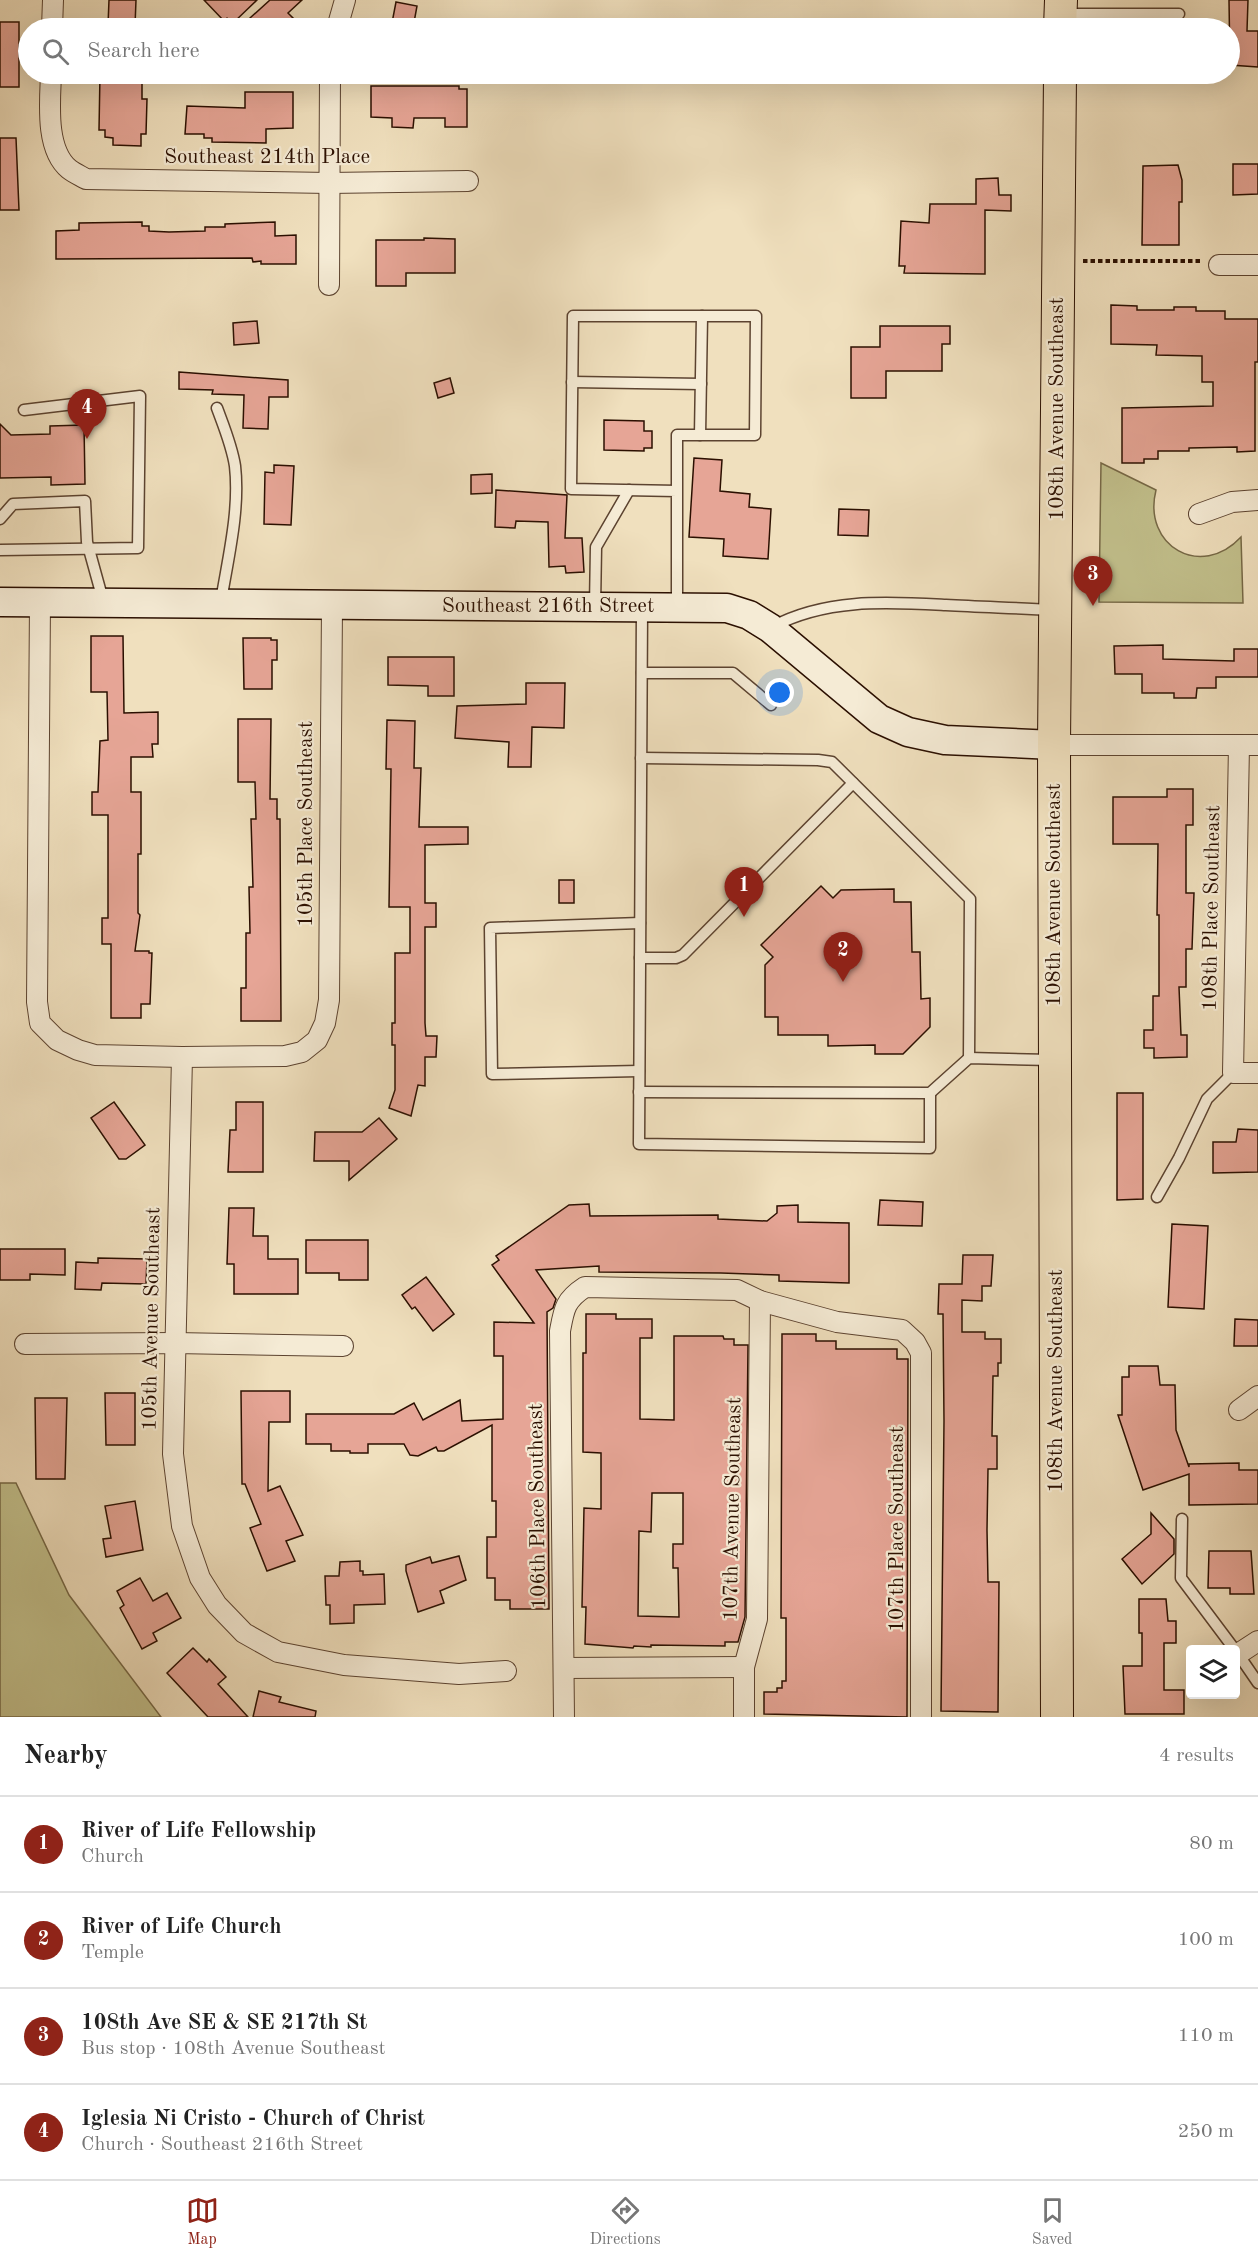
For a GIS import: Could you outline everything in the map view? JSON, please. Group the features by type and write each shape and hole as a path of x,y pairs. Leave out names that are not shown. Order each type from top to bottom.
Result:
{"main road":[{"name":"108th Avenue Southeast","path":"1057,1717 1054,745 1060,84"}],"street":[{"path":"52,18 53,0"},
{"path":"340,18 345,0"},
{"name":"Southeast 214th Place","path":"51,84 50,122 56,148 68,169 86,179 329,183 468,181"},
{"path":"329,285 330,84"},
{"path":"1219,265 1258,265"},
{"path":"1199,514 1232,502 1258,500"},
{"name":"Southeast 216th Street","path":"0,602 727,608 749,615 770,628 879,719 908,732 945,740 1054,745"},
{"path":"40,602 37,1002 40,1023 57,1040 95,1055 182,1057"},
{"name":"105th Place Southeast","path":"182,1057 285,1056 302,1052 317,1040 325,1023 329,1000 332,606"},
{"path":"1054,745 1249,745"},
{"name":"108th Place Southeast","path":"1233,1073 1249,745"},
{"name":"105th Avenue Southeast","path":"182,1057 173,1454 176,1493 182,1526 200,1578 217,1605 244,1633 278,1652 344,1665 459,1674 506,1671"},
{"path":"1233,1073 1258,1073"},
{"name":"106th Place Southeast","path":"564,1717 560,1331 564,1312 572,1296 585,1287 738,1290 760,1301"},
{"name":"107th Place Southeast","path":"760,1301 837,1322 902,1330 915,1342 921,1353 921,1717"},
{"name":"107th Avenue Southeast","path":"744,1717 744,1666 758,1619 760,1301"},
{"path":"26,1344 175,1343 343,1346"},
{"path":"1239,1410 1258,1396"},
{"path":"1240,1649 1258,1641"},
{"path":"564,1668 744,1666"}],"lane":[{"path":"1060,14 1179,14"},
{"path":"677,491 571,489 573,316 756,316 754,435 677,435 677,491 677,606"},
{"path":"700,435 702,316"},
{"path":"572,382 701,384"},
{"path":"0,550 138,548 140,396 24,410"},
{"path":"217,408 235,466 236,487 233,525 220,605"},
{"path":"595,606 596,547 629,490"},
{"path":"0,519 13,504 85,501 89,549 104,603"},
{"path":"770,628 787,619 819,608 851,604 906,603 1055,610"},
{"path":"642,606 639,1144 930,1148 930,1093"},
{"path":"642,673 733,673 771,705"},
{"path":"641,758 832,762 970,899 969,1058"},
{"path":"640,958 676,958 683,955 853,783"},
{"path":"639,1071 492,1074 490,928 640,923"},
{"path":"639,1092 930,1093 969,1058 1055,1060"},
{"path":"1157,1197 1179,1158 1207,1099 1233,1073"},
{"path":"1182,1519 1181,1578 1231,1645"},
{"path":"1240,1657 1258,1683"}],"path":[{"path":"1058,262 1196,260 1219,265"}],"shaded area":[{"path":"1101,463 1156,490 1154,510 1158,527 1166,541 1178,551 1193,556 1209,556 1225,550 1241,537 1243,603 1099,602"},
{"path":"0,1483 16,1483 69,1595 161,1717 0,1717"}],"building":[{"path":"109,0 136,0 135,18 108,18"},
{"path":"204,0 257,0 238,18 221,18"},
{"path":"270,0 302,0 288,13 293,18 250,18"},
{"path":"1229,0 1248,0 1247,31 1258,31 1258,67 1240,66 1240,18 1229,18"},
{"path":"396,2 417,6 415,18 393,18"},
{"path":"0,22 18,22 19,87 0,87"},
{"path":"100,84 142,84 142,99 147,99 146,134 141,134 141,146 113,145 113,138 105,137 105,130 99,130"},
{"path":"371,86 459,86 459,89 467,89 467,127 445,127 445,118 414,118 413,128 392,127 392,118 371,117"},
{"path":"245,92 293,92 293,128 266,129 266,143 212,142 212,138 204,138 204,134 185,134 187,106 245,108"},
{"path":"0,138 16,138 19,210 0,210"},
{"path":"1233,164 1258,164 1258,194 1233,195"},
{"path":"1178,165 1182,180 1182,202 1179,202 1179,245 1142,245 1143,166"},
{"path":"998,178 999,195 1011,195 1011,211 985,210 985,274 904,273 905,266 899,266 901,221 929,223 930,204 976,204 976,179"},
{"path":"142,222 142,226 149,226 149,231 169,232 205,231 205,227 225,227 225,224 275,222 275,236 296,235 296,264 261,264 261,261 253,262 252,258 56,259 56,231 79,230 79,223"},
{"path":"424,238 455,239 455,273 406,273 406,286 376,286 376,240 424,240"},
{"path":"1111,305 1137,306 1137,310 1174,310 1174,307 1196,307 1196,311 1225,311 1225,319 1258,319 1258,362 1255,362 1255,451 1237,452 1237,447 1189,448 1189,451 1158,451 1158,459 1144,459 1144,463 1122,463 1122,408 1213,406 1213,382 1202,382 1202,356 1156,355 1157,345 1111,344"},
{"path":"257,321 259,343 234,345 233,323"},
{"path":"880,326 950,326 950,344 942,344 942,371 886,371 886,398 851,398 851,347 880,347"},
{"path":"179,372 288,380 288,397 269,397 268,429 243,428 244,395 212,394 213,390 179,389"},
{"path":"450,378 454,393 438,398 434,383"},
{"path":"604,420 644,421 644,431 652,431 652,448 644,448 644,451 604,450"},
{"path":"0,424 11,435 50,434 50,426 84,425 85,484 51,485 51,477 0,478"},
{"path":"694,458 722,460 720,491 750,494 749,507 771,509 768,559 723,556 724,539 689,537"},
{"path":"274,465 294,466 291,525 264,524 265,472 274,473"},
{"path":"492,474 492,493 471,494 471,475"},
{"path":"496,490 567,495 565,538 582,538 584,572 566,573 565,566 549,567 548,522 516,521 515,528 495,527"},
{"path":"839,509 869,510 868,536 838,535"},
{"path":"91,636 123,636 124,713 158,712 158,744 152,744 153,757 131,757 131,792 141,792 141,854 138,854 138,913 140,915 135,951 152,953 150,1004 141,1004 141,1018 111,1018 111,944 102,944 102,918 108,918 108,815 92,815 92,792 98,792 100,741 108,740 107,692 91,692"},
{"path":"243,638 277,640 277,660 272,660 272,689 244,689"},
{"path":"1163,645 1163,659 1234,661 1234,649 1258,649 1258,677 1216,677 1216,688 1197,688 1196,698 1174,698 1174,693 1142,693 1142,674 1115,674 1114,646"},
{"path":"388,657 454,657 454,696 428,696 428,686 388,685"},
{"path":"526,683 565,683 564,728 532,727 531,767 508,767 509,742 455,738 457,706 526,704"},
{"path":"238,719 271,719 270,799 277,799 277,819 280,819 281,1021 241,1021 241,988 246,988 246,933 250,933 249,887 253,887 251,819 256,819 255,782 238,782"},
{"path":"387,720 415,721 414,768 421,768 419,827 468,827 468,844 425,845 425,903 436,903 436,927 425,927 425,1023 426,1036 437,1036 436,1057 425,1057 425,1086 418,1085 411,1116 389,1108 395,1090 395,1045 392,1045 392,1023 395,1023 395,953 410,953 410,907 389,907 391,769 386,769"},
{"path":"1167,789 1193,789 1193,825 1186,825 1186,893 1194,893 1192,949 1186,949 1186,987 1179,987 1181,1035 1187,1035 1187,1057 1154,1058 1154,1048 1144,1048 1144,1030 1153,1030 1153,996 1159,996 1158,844 1113,844 1113,797 1167,797"},
{"path":"559,880 574,880 574,903 559,903"},
{"path":"821,886 833,898 841,890 894,889 894,902 911,902 912,952 920,952 921,999 930,998 930,1027 903,1054 875,1054 875,1045 828,1046 828,1035 778,1035 778,1017 765,1017 765,965 773,957 761,945"},
{"path":"1117,1093 1143,1093 1143,1199 1117,1200"},
{"path":"114,1102 145,1145 126,1159 119,1159 91,1118"},
{"path":"236,1102 263,1102 263,1172 228,1172 230,1130 236,1130"},
{"path":"379,1118 397,1139 349,1180 349,1161 314,1161 315,1132 362,1132"},
{"path":"1238,1129 1258,1130 1258,1172 1213,1173 1213,1142 1236,1142"},
{"path":"880,1200 923,1202 922,1226 878,1225"},
{"path":"589,1204 590,1216 718,1215 718,1219 767,1221 777,1213 777,1206 798,1205 798,1222 849,1223 849,1283 779,1281 779,1275 599,1272 599,1266 536,1270 556,1299 553,1308 547,1312 549,1609 510,1609 510,1600 495,1600 495,1578 487,1578 487,1537 496,1537 496,1501 492,1501 492,1425 444,1451 438,1451 436,1447 418,1456 410,1455 404,1444 368,1444 368,1453 350,1453 350,1451 331,1451 331,1444 306,1444 306,1414 394,1414 414,1403 423,1420 460,1400 462,1421 503,1419 503,1356 494,1356 494,1322 534,1323 492,1265 499,1260 496,1256 569,1205"},
{"path":"229,1208 254,1208 253,1236 268,1236 268,1259 298,1259 298,1294 234,1294 234,1264 227,1264"},
{"path":"1172,1224 1208,1226 1204,1309 1168,1307"},
{"path":"306,1240 368,1240 368,1280 339,1280 339,1273 306,1273"},
{"path":"0,1249 65,1249 65,1275 30,1274 30,1280 0,1280"},
{"path":"963,1255 993,1255 991,1286 982,1286 982,1301 962,1300 962,1332 985,1332 985,1339 1001,1339 1001,1363 998,1363 998,1376 993,1376 992,1436 997,1436 997,1469 988,1469 987,1530 988,1582 999,1582 998,1712 941,1711 944,1421 943,1314 938,1314 939,1284 962,1284"},
{"path":"98,1258 147,1259 146,1284 102,1283 101,1290 75,1289 76,1262 98,1263"},
{"path":"426,1277 454,1314 433,1331 415,1307 412,1309 402,1295"},
{"path":"586,1314 616,1314 616,1319 652,1319 652,1338 640,1338 640,1419 674,1420 674,1336 723,1336 724,1339 734,1339 734,1345 748,1345 745,1617 738,1642 725,1642 725,1646 651,1645 651,1647 634,1646 633,1648 585,1644 586,1607 582,1607 584,1508 601,1509 601,1453 583,1452 583,1353 586,1353","holes":["652,1493 683,1493 683,1544 673,1544 673,1568 678,1568 679,1617 638,1616 639,1531 651,1532"]},
{"path":"1235,1319 1258,1320 1258,1346 1234,1346"},
{"path":"782,1334 816,1334 816,1341 836,1341 836,1349 897,1349 897,1359 908,1359 907,1717 764,1714 764,1692 777,1692 777,1688 782,1688 782,1681 786,1681 786,1618 781,1618"},
{"path":"1129,1366 1158,1366 1160,1385 1175,1385 1176,1430 1189,1467 1189,1464 1239,1463 1239,1470 1258,1470 1258,1504 1189,1505 1189,1474 1143,1490 1118,1415 1122,1415 1122,1377 1129,1377"},
{"path":"241,1391 290,1391 290,1422 269,1422 268,1491 280,1486 303,1535 286,1541 295,1561 267,1571 250,1528 261,1524 245,1484 242,1484"},
{"path":"105,1393 135,1393 135,1445 106,1445"},
{"path":"35,1398 67,1398 65,1479 36,1479"},
{"path":"135,1501 143,1550 106,1557 103,1539 111,1538 105,1506"},
{"path":"1151,1513 1174,1539 1174,1554 1142,1584 1122,1559 1151,1534"},
{"path":"1209,1551 1251,1551 1254,1594 1230,1594 1230,1588 1208,1588"},
{"path":"459,1556 466,1580 440,1591 444,1603 418,1612 406,1565 430,1557 432,1563"},
{"path":"360,1561 360,1571 363,1571 363,1575 384,1574 385,1604 354,1605 354,1623 330,1624 330,1605 326,1605 325,1576 339,1576 340,1562"},
{"path":"140,1578 153,1601 167,1593 181,1618 153,1633 157,1641 142,1649 120,1608 124,1605 117,1591"},
{"path":"1139,1599 1166,1599 1168,1621 1176,1621 1176,1643 1164,1643 1164,1690 1184,1690 1184,1714 1125,1714 1123,1666 1142,1666"},
{"path":"193,1648 207,1662 209,1659 226,1677 218,1684 248,1717 208,1717 167,1673"},
{"path":"259,1691 281,1697 279,1702 316,1711 315,1717 253,1717"}],"place":[{"name":"Iglesia Ni Cristo - Church of Christ","path":"87,439"},
{"name":"108th Ave SE & SE 217th St","path":"1093,606"},
{"name":"River of Life Fellowship","path":"744,917"},
{"name":"River of Life Church","path":"843,982"}]}
